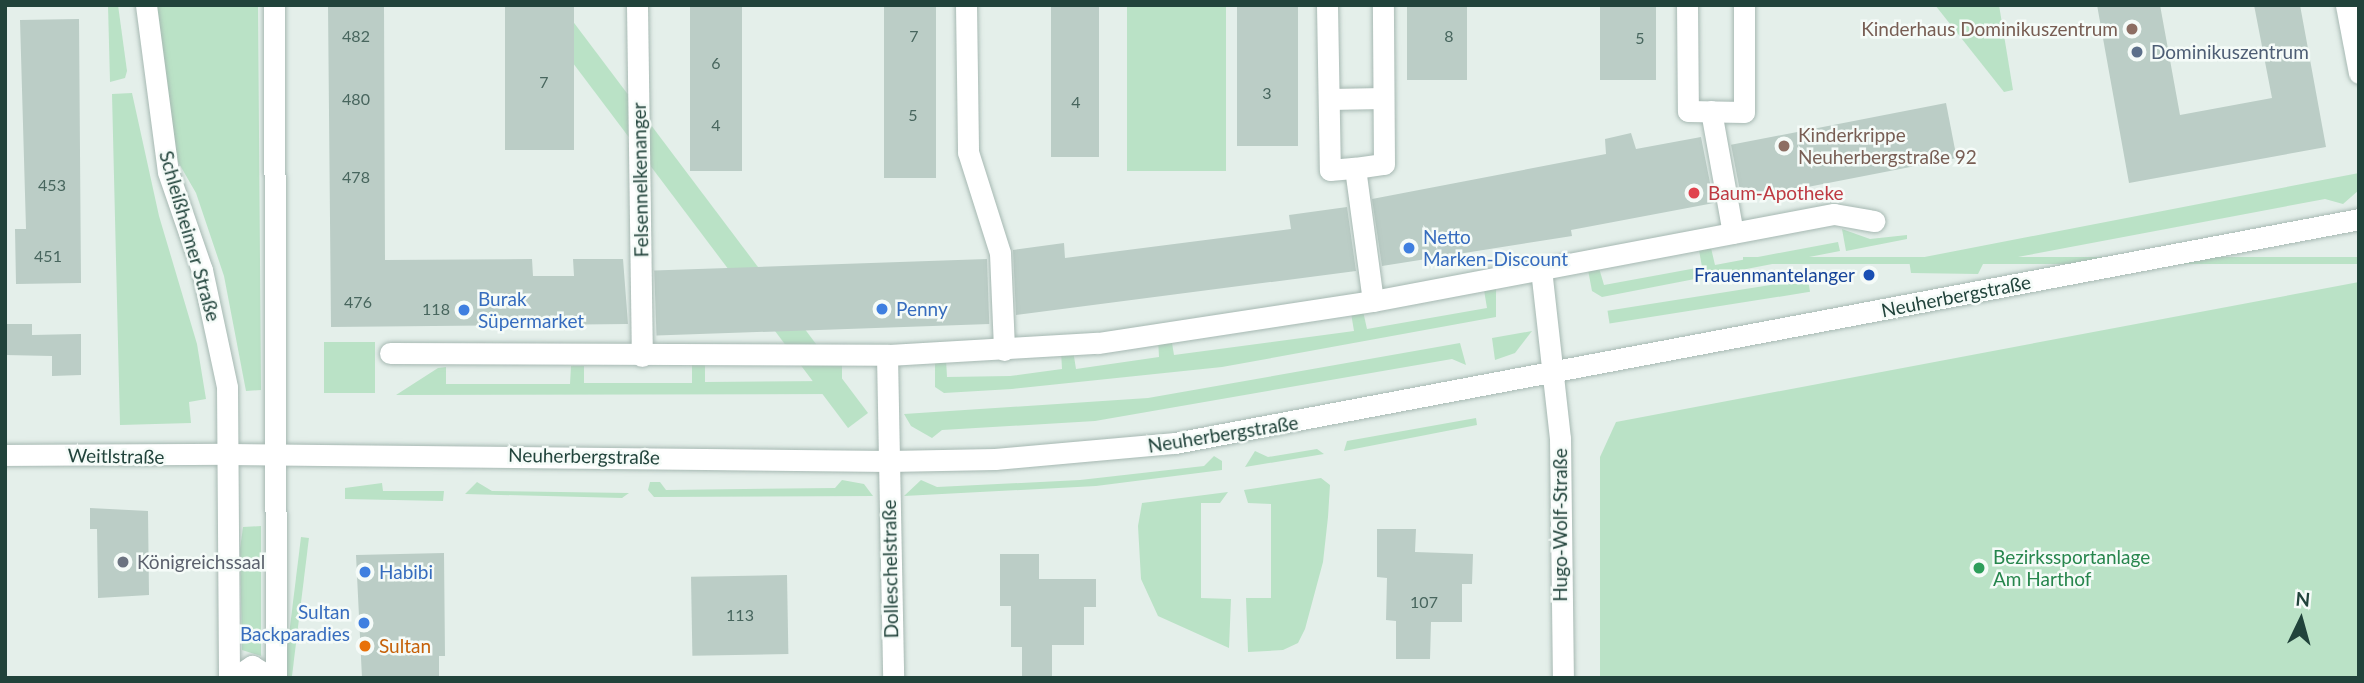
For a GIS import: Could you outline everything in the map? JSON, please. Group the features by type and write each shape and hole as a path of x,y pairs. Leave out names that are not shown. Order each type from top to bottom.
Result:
{"street":[{"name":"Schleißheimer Straße","path":"146,5 168,172 217,327 227,387 231,678"},
{"path":"231,678 252,666 274,678 278,452 274,5"},
{"name":"Felsennelkenanger","path":"637,5 642,356"},
{"path":"966,5 968,152 1000,253 1004,350"},
{"path":"1327,5 1330,170 1384,164 1383,5"},
{"path":"1687,5 1688,111 1744,112 1744,5"},
{"path":"2346,5 2359,73"},
{"path":"1329,99 1384,98"},
{"path":"1711,111 1733,233"},
{"path":"1355,168 1373,301"},
{"path":"390,353 887,355 1098,343 1373,301 1834,214 1874,221"},
{"name":"Neuherbergstraße","path":"227,454 278,452 889,461 995,459 1175,443 2359,219"},
{"path":"1541,270 1553,372"},
{"path":"887,355 889,461"},
{"name":"Hugo-Wolf-Straße","path":"1553,372 1560,438 1563,678"},
{"name":"Weitlstraße","path":"5,455 227,454"},
{"name":"Dolleschelstraße","path":"889,461 893,678"}],"green space":[{"path":"108,5 118,5 127,71 125,78 110,82"},
{"path":"154,5 258,5 261,390 246,391 224,276 196,193 177,160"},
{"path":"535,5 561,5 868,413 848,428 531,8"},
{"path":"1127,5 1226,5 1226,171 1127,171"},
{"path":"1935,5 1999,5 2013,90 2004,92"},
{"path":"132,93 159,216 197,344 206,399 189,402 191,423 120,425 112,94"},
{"path":"2359,173 2359,190 2343,204 2325,199 2023,256 1983,264 1978,274 1911,273 1909,260"},
{"path":"1842,229 1870,239 1907,235 1907,239 1846,251"},
{"path":"1838,242 1840,251 1602,297 1592,291 1588,270 1599,268 1604,285 1702,267 1699,250 1711,248 1715,265"},
{"path":"1743,257 2359,257 2359,264 1743,264"},
{"path":"1808,279 1810,292 1610,324 1607,311"},
{"name":"Bezirkssportanlage Am Harthof","path":"2359,282 2359,678 1600,678 1600,457 1616,422"},
{"path":"1496,288 1496,317 1222,367 1012,389 944,393 935,387 935,360 946,359 947,377 1010,376 1062,369 1061,351 1073,350 1076,369 1159,357 1158,338 1171,337 1174,355 1354,331 1351,313 1363,311 1367,329 1487,308 1484,290"},
{"path":"1532,331 1515,353 1495,360 1492,338"},
{"path":"324,342 375,342 375,393 324,393"},
{"path":"1460,343 1466,365 1452,359 1095,421 942,430 932,438 911,426 904,414 1148,398"},
{"path":"831,361 842,361 842,387 836,394 396,395 438,368 446,367 446,384 570,384 571,366 584,366 584,383 692,383 692,364 705,365 705,382 829,381"},
{"path":"1476,418 1477,425 1344,451 1347,441"},
{"path":"1317,449 1324,454 1245,467 1255,451 1268,457"},
{"path":"1214,456 1222,461 1222,470 1096,486 904,496 921,480 937,487 1080,480 1204,466"},
{"path":"1321,478 1330,485 1328,517 1323,562 1305,629 1298,643 1283,650 1248,652 1246,598 1271,598 1271,504 1248,503 1244,490"},
{"path":"842,480 864,484 873,496 654,497 648,490 650,482 660,482 666,490 835,488"},
{"path":"477,482 492,491 629,493 622,498 465,494"},
{"path":"382,483 383,491 444,491 443,501 345,499 345,488"},
{"path":"1228,492 1220,503 1201,503 1201,598 1231,599 1229,648 1158,616 1141,579 1138,526 1142,503"},
{"path":"261,526 261,656 242,650 240,549 243,527"},
{"path":"301,537 309,538 292,678 284,677"}],"building":[{"path":"328,5 384,5 385,260 532,259 533,276 574,276 573,259 623,259 628,324 331,327"},
{"path":"505,5 574,5 574,150 505,150"},
{"path":"690,5 742,5 742,171 690,171"},
{"path":"884,5 936,5 936,178 884,178"},
{"path":"1051,5 1099,5 1099,157 1051,157"},
{"path":"1237,5 1298,5 1298,146 1237,146"},
{"path":"1407,5 1467,5 1467,80 1407,80"},
{"path":"1600,5 1656,5 1656,80 1600,80"},
{"name":"Dominikuszentrum","path":"2097,5 2160,5 2180,115 2272,98 2254,5 2300,5 2326,147 2129,183"},
{"path":"79,19 81,283 16,284 15,229 26,229 20,20"},
{"path":"1946,103 1957,158 1742,200 1731,145"},
{"path":"1631,133 1636,149 1701,137 1714,203 1571,230 1572,236 1382,266 1372,199 1606,154 1605,139"},
{"path":"1347,207 1356,271 1016,315 1013,250 1064,243 1065,258 1291,229 1289,215"},
{"path":"987,259 989,324 656,336 654,271"},
{"path":"5,324 32,324 32,335 81,334 81,375 52,376 52,356 5,355"},
{"name":"Königreichssaal","path":"90,508 148,511 149,595 98,598 97,529 90,529"},
{"path":"1377,529 1416,529 1415,552 1473,554 1472,584 1462,584 1462,622 1431,622 1430,659 1396,659 1396,621 1386,620 1387,578 1377,577"},
{"path":"444,553 445,656 439,656 439,678 362,678 356,555"},
{"path":"1000,554 1039,554 1039,579 1096,579 1096,607 1084,607 1084,645 1052,645 1052,678 1022,678 1022,647 1011,647 1011,606 1000,606"},
{"path":"787,575 788,654 692,656 691,577"}],"place":[{"name":"Kinderhaus Dominikuszentrum","path":"2132,29"},
{"name":"Dominikuszentrum","path":"2137,52"},
{"name":"Kinderkrippe Neuherbergstraße 92","path":"1784,146"},
{"name":"Baum-Apotheke","path":"1694,193"},
{"name":"Netto Marken-Discount","path":"1409,248"},
{"name":"Frauenmantelanger","path":"1869,275"},
{"name":"Penny","path":"882,309"},
{"name":"Burak Süpermarket","path":"464,310"},
{"name":"Königreichssaal","path":"123,562"},
{"name":"Bezirkssportanlage Am Harthof","path":"1979,568"},
{"name":"Habibi","path":"365,572"},
{"name":"Sultan Backparadies","path":"364,623"},
{"name":"Sultan","path":"365,646"}]}
